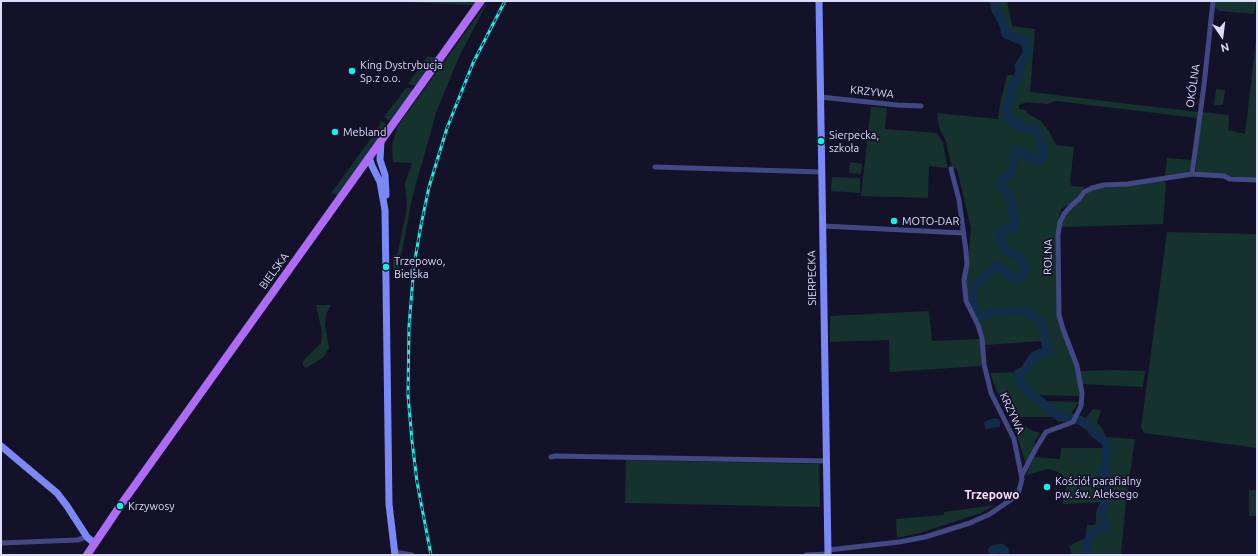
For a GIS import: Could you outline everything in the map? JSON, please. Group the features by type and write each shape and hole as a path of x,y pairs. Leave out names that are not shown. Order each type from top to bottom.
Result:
{"main road":[{"name":"BIELSKA","path":"86,555 481,1"}],"street":[{"name":"SIERPECKA","path":"819,1 828,553"},
{"name":"OKÓLNA","path":"1192,174 1213,1"},
{"name":"KRZYWA","path":"820,97 921,106"},
{"path":"381,141 380,160 383,166 385,180 389,504 394,553 412,555"},
{"path":"370,156 380,160"},
{"path":"370,156 372,166 380,182 385,210"},
{"path":"655,167 822,172"},
{"name":"KRZYWA","path":"806,555 899,542 970,523 990,514 1012,499 1019,491 1022,475 1014,439 991,393 984,364 982,338 978,325 966,301 964,280 967,264 964,233 959,200 951,169"},
{"path":"358,172 366,170 375,172"},
{"name":"ROLNA","path":"1022,475 1046,432 1074,421 1081,406 1082,393 1077,366 1063,330 1059,315 1058,235 1060,222 1064,214 1084,192 1092,188 1192,174 1224,176 1230,179 1257,180"},
{"path":"822,226 964,233"},
{"path":"1,446 57,493 86,537 94,543"},
{"path":"551,458 556,456 826,461"},
{"path":"1,543 77,540 86,537"}],"green space":[{"path":"383,1 477,1 475,5"},
{"path":"488,1 459,57 437,110 412,198 399,269 393,269 393,255 397,255 406,213 407,204 405,184 412,163 393,162 392,146 397,127"},
{"path":"995,1 1007,1 1012,26 1035,29 1030,92 1198,112 1197,118 1056,101 1047,104 1027,102 1019,105 1019,109 1026,110 1027,113 1041,121 1050,133 1056,145 1074,147 1070,182 1072,186 1084,187 1073,203 1061,209 1057,227 1058,321 1076,371 1079,385 1079,396 1034,395 1023,384 1020,373 1026,371 1034,357 1048,353 1047,340 1043,330 1042,319 1037,314 1017,309 981,313 976,308 974,303 976,286 997,266 1009,278 1016,280 1022,277 1026,270 1021,257 1010,252 1002,242 1001,232 1014,229 1016,219 1012,195 1003,188 1002,184 1014,170 1018,151 1040,162 1043,161 1045,151 1042,136 1038,128 1023,127 1020,123 1016,121 1014,122 1008,118 1009,108 1013,96 1012,87 1018,81 1020,66 1028,54 1028,45 1026,41 1020,37 1008,35 1000,13 997,10"},
{"path":"1215,1 1256,1 1254,14 1220,11 1215,8"},
{"path":"1257,32 1257,178 1200,174 1196,171 1196,167 1202,112 1229,115 1228,130 1245,134"},
{"path":"427,57 437,57 417,86 408,84"},
{"path":"1007,75 1018,75 1016,80 1010,86 1011,96 1006,107 1006,120 1013,124 1016,123 1021,130 1037,130 1043,153 1042,159 1040,160 1017,149 1015,150 1010,173 1001,179 1000,184 1003,192 1008,193 1014,220 1013,228 1005,228 998,233 999,242 1008,253 1022,261 1023,270 1021,275 1014,278 997,264 973,286 971,300 974,310 980,317 991,314 1017,311 1027,313 1037,318 1040,322 1044,341 985,345 968,301 966,285 971,228 957,169 952,168 946,141 939,128 937,113 998,119"},
{"path":"406,88 413,90 391,121 388,120 384,117"},
{"path":"1216,89 1225,90 1223,105 1214,105"},
{"path":"871,107 887,108 885,129 937,133 943,143 948,168 929,166 928,198 861,196"},
{"path":"381,121 386,124 386,127 338,196 331,193 378,129"},
{"path":"1167,158 1192,160 1191,170 1188,173 1165,176"},
{"path":"850,162 862,164 861,174 849,173"},
{"path":"832,177 860,178 860,193 831,191"},
{"path":"1164,181 1166,184 1163,224 1061,227 1063,219 1086,192 1096,188 1129,186"},
{"path":"1167,232 1257,234 1257,448 1144,433 1141,428"},
{"path":"316,305 331,305 326,314 325,325 329,348 324,357 306,368 303,366 303,361 321,343 322,332"},
{"path":"929,311 932,341 981,339 981,366 890,372 889,340 830,342 830,316"},
{"path":"1079,371 1145,371 1143,387 1082,384"},
{"path":"1018,372 1022,386 1058,417 1012,417 1031,430 1040,433 1036,439 1026,465 1011,417 999,397 990,373"},
{"path":"1043,401 1079,402 1070,415 1061,416"},
{"path":"1093,409 1101,410 1097,422 1102,428 1106,437 1135,439 1126,499 1121,555 1086,555 1092,534 1107,527 1109,523 1102,514 1102,511 1108,501 1106,469 1107,450 1109,445 1104,439 1097,435 1092,427 1083,421"},
{"path":"1061,448 1104,448 1105,455 1103,458 1101,477 1106,497 1104,502 1063,504 1067,482 1063,476 1056,471 1048,469 1030,474 1026,477 1034,457 1060,459"},
{"path":"626,460 819,464 820,507 625,503"},
{"path":"1249,490 1257,490 1257,516 1249,516"},
{"path":"995,505 981,513 920,533 897,538 896,519 944,515 944,512"},
{"path":"1100,511 1104,524 1101,528 1090,533 1089,535 1086,534 1087,525 1095,525 1096,512"},
{"path":"1088,539 1083,554 1072,555 1069,546 1081,540"}],"water":[{"path":"994,418 999,419 1000,427 985,429 984,423"}],"waterway":[{"path":"994,1 1006,34 1026,42 1027,54 1019,66 1020,71 1017,80 1011,87 1012,96 1007,107 1007,119 1013,123 1019,123 1021,128 1037,129 1044,151 1041,161 1037,161 1017,150 1010,175 1002,180 1001,185 1004,190 1009,193 1015,220 1014,228 1005,229 1000,232 1001,242 1009,252 1021,258 1025,270 1022,276 1016,280 1010,277 997,265 974,286 973,300 975,308 980,315 1016,310 1028,312 1041,321 1048,352 1034,356 1024,371 1019,373 1022,385 1060,417 1074,418 1081,421 1090,427 1095,434 1107,444 1104,476 1107,499 1101,511 1106,525 1091,534 1083,555"},
{"path":"415,84 433,58"},
{"path":"390,119 411,89"},
{"path":"338,192 385,125"},
{"path":"994,555 993,550 1001,548 1005,551 1004,555"}],"railway":[{"path":"431,555 417,482 408,395 409,326 414,265 429,187 447,128 473,63 505,1"}],"place":[{"name":"King Dystrybucja Sp.z o.o.","path":"352,71"},
{"name":"Mebland","path":"335,132"},
{"name":"Sierpecka, szkoła","path":"821,141"},
{"name":"MOTO-DAR","path":"894,221"},
{"name":"Trzepowo, Bielska","path":"386,267"},
{"name":"Kościół parafialny pw. św. Aleksego","path":"1047,487"},
{"name":"Krzywosy","path":"120,506"}],"district":[{"name":"Trzepowo","path":"992,495"}]}
